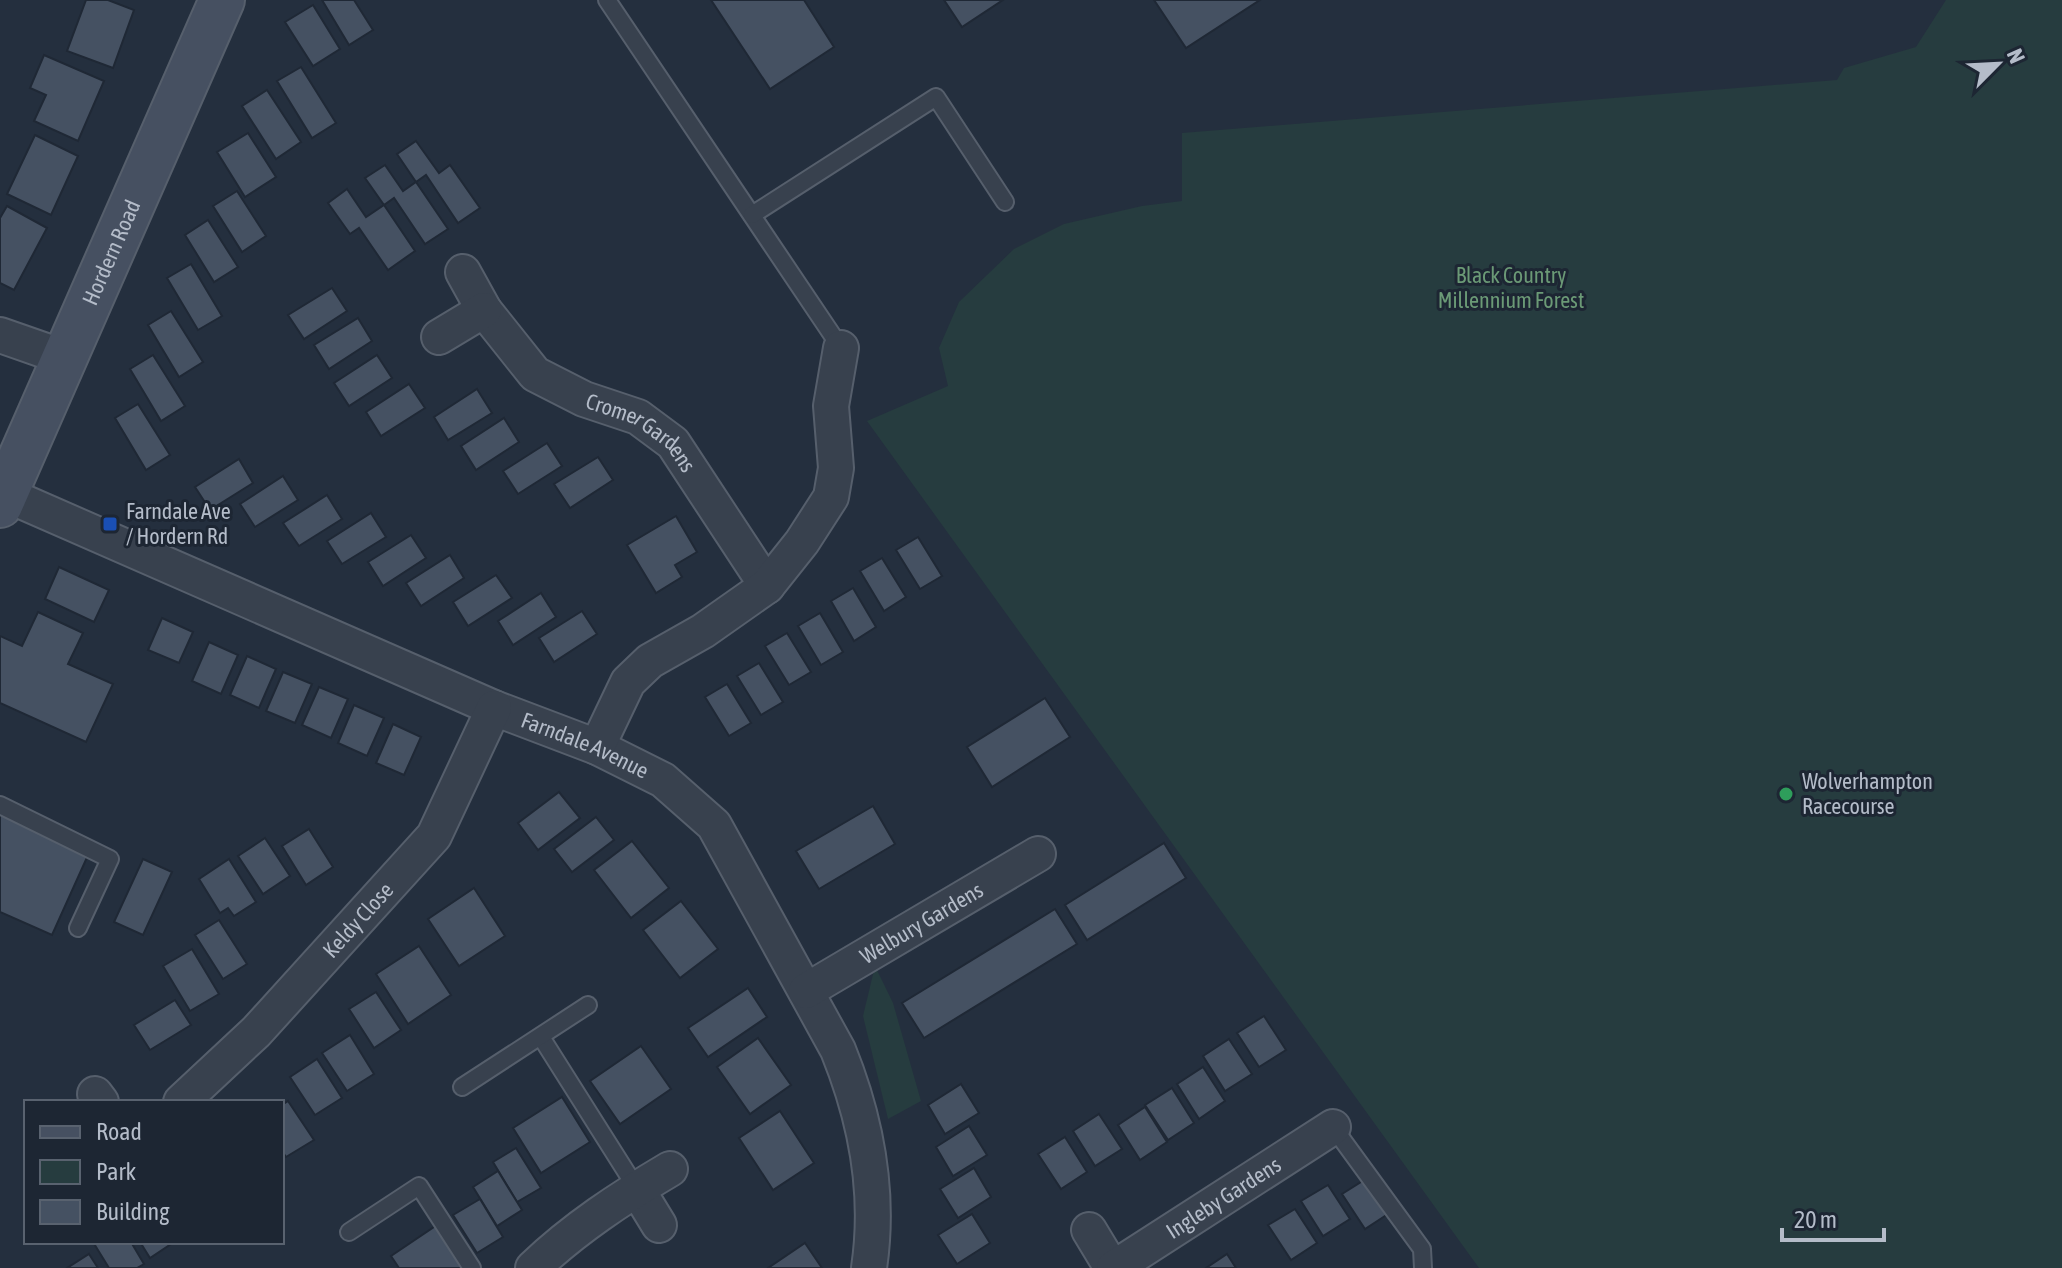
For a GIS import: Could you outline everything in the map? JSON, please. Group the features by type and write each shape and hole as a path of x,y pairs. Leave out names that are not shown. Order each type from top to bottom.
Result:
{"street":[{"name":"Hordern Road","path":"2,500 222,0"},
{"name":"Cromer Gardens","path":"463,272 484,310 535,374 584,399 638,417 673,443 767,586"},
{"path":"439,337 484,310"},
{"path":"0,335 66,358"},
{"path":"597,747 628,682 650,661 703,631 767,586 802,542 831,497 836,468 831,406 841,348"},
{"name":"Farndale Avenue","path":"2,500 494,708 597,747 663,780 714,825 838,1050 853,1088 864,1129 873,1194 869,1268"},
{"name":"Keldy Close","path":"183,1100 256,1032 434,836 494,708"},
{"name":"Welbury Gardens","path":"806,991 1038,854"},
{"name":"Ingleby Gardens","path":"1089,1230 1113,1268 1333,1127"},
{"path":"533,1268 588,1221 670,1169"},
{"path":"637,1189 659,1225"}],"lane":[{"path":"607,0 841,348"},
{"path":"752,215 936,97 1005,202"},
{"path":"0,805 110,859 78,928"},
{"path":"462,1087 588,1005"},
{"path":"541,1037 637,1189"},
{"path":"1333,1127 1422,1249 1423,1268"},
{"path":"349,1232 419,1186 472,1268"}],"green space":[{"name":"Black Country Millennium Forest","path":"1946,0 2062,0 2062,1268 1479,1268 867,421 948,386 939,348 959,302 1014,249 1064,224 1142,206 1182,201 1182,133 1837,80 1844,68 1916,47"},
{"path":"875,966 893,1003 921,1101 888,1119 863,1016"}],"building":[{"path":"86,0 108,0 134,10 113,68 67,51"},
{"path":"322,0 354,0 373,30 349,45"},
{"path":"711,0 804,0 834,47 770,89"},
{"path":"944,0 1003,0 962,27"},
{"path":"1154,0 1260,0 1186,48"},
{"path":"313,5 340,49 313,66 285,22"},
{"path":"44,55 104,81 78,141 34,121 46,95 30,88"},
{"path":"301,67 336,123 312,138 277,81"},
{"path":"267,90 301,142 276,159 242,106"},
{"path":"248,133 276,177 245,197 217,152"},
{"path":"35,135 78,156 51,215 7,194"},
{"path":"416,141 439,173 450,165 480,208 458,223 426,175 416,182 397,154"},
{"path":"385,165 403,191 416,182 448,229 425,244 394,198 384,205 365,178"},
{"path":"347,189 366,217 384,205 415,251 388,270 359,228 350,234 328,203"},
{"path":"237,191 266,236 242,252 213,206"},
{"path":"7,206 47,228 14,290 0,283 0,218"},
{"path":"208,220 238,267 214,282 185,235"},
{"path":"191,264 222,316 198,330 167,278"},
{"path":"332,288 347,311 304,339 288,315"},
{"path":"171,311 203,362 179,377 148,325"},
{"path":"358,318 372,341 329,369 314,345"},
{"path":"153,355 185,406 161,421 130,369"},
{"path":"377,355 392,378 349,406 334,383"},
{"path":"409,384 425,408 381,436 366,412"},
{"path":"477,389 492,413 448,440 434,417"},
{"path":"138,404 170,455 146,470 115,418"},
{"path":"504,418 519,442 476,470 461,446"},
{"path":"547,443 562,466 518,494 503,471"},
{"path":"598,457 613,480 570,508 554,484"},
{"path":"239,459 253,483 210,510 195,487"},
{"path":"283,476 298,500 255,527 240,504"},
{"path":"327,495 342,519 299,546 283,523"},
{"path":"371,513 386,537 342,564 327,541"},
{"path":"676,516 697,552 675,565 682,577 656,593 627,545"},
{"path":"411,535 426,558 383,586 368,562"},
{"path":"918,537 942,576 920,589 896,550"},
{"path":"450,555 464,578 421,606 406,583"},
{"path":"882,558 906,597 884,611 860,571"},
{"path":"59,567 109,590 94,622 45,599"},
{"path":"496,575 512,598 468,626 453,602"},
{"path":"853,588 876,627 854,641 831,601"},
{"path":"541,593 556,617 513,645 498,621"},
{"path":"582,611 597,634 554,662 539,638"},
{"path":"38,612 83,633 68,664 113,684 86,742 0,703 0,636 22,646"},
{"path":"820,613 843,652 821,665 798,626"},
{"path":"162,618 193,632 179,663 148,650"},
{"path":"787,633 811,672 789,685 765,646"},
{"path":"209,642 238,655 221,694 192,681"},
{"path":"247,656 276,669 259,708 230,695"},
{"path":"759,663 783,702 761,715 737,676"},
{"path":"283,672 312,684 295,723 266,711"},
{"path":"727,684 751,723 729,736 705,697"},
{"path":"319,687 348,699 331,738 302,725"},
{"path":"1045,698 1070,737 992,787 967,747"},
{"path":"354,705 384,718 367,756 338,743"},
{"path":"393,724 421,737 404,775 376,763"},
{"path":"559,792 580,818 538,850 518,823"},
{"path":"873,806 895,844 819,889 796,851"},
{"path":"0,812 89,853 52,935 0,912"},
{"path":"596,817 614,840 572,872 554,849"},
{"path":"309,829 333,867 306,885 282,846"},
{"path":"265,838 290,876 263,894 238,856"},
{"path":"632,841 669,888 631,918 594,870"},
{"path":"1164,843 1186,878 1087,940 1065,905"},
{"path":"143,859 172,872 143,935 114,922"},
{"path":"229,859 256,902 234,916 228,908 220,913 199,879"},
{"path":"474,888 505,936 459,966 428,919"},
{"path":"681,901 718,949 680,978 643,930"},
{"path":"1055,909 1077,944 924,1038 902,1003"},
{"path":"219,920 247,964 223,979 195,935"},
{"path":"419,946 451,995 408,1024 376,974"},
{"path":"192,949 219,994 190,1011 163,966"},
{"path":"748,988 767,1017 708,1057 688,1028"},
{"path":"376,992 401,1030 374,1048 349,1009"},
{"path":"175,1000 191,1025 150,1050 134,1025"},
{"path":"1264,1016 1286,1050 1259,1067 1237,1033"},
{"path":"350,1035 374,1074 347,1091 322,1053"},
{"path":"758,1038 791,1085 750,1114 717,1067"},
{"path":"1229,1039 1252,1074 1225,1091 1203,1056"},
{"path":"641,1046 671,1089 620,1124 590,1081"},
{"path":"317,1059 342,1098 315,1115 290,1077"},
{"path":"1203,1067 1225,1101 1199,1119 1177,1084"},
{"path":"961,1084 979,1113 945,1134 928,1105"},
{"path":"1172,1088 1194,1123 1168,1140 1145,1105"},
{"path":"562,1097 590,1142 541,1173 513,1128"},
{"path":"288,1101 314,1140 286,1157 284,1154 284,1104"},
{"path":"1145,1107 1167,1142 1140,1160 1118,1125"},
{"path":"780,1111 814,1163 773,1190 739,1138"},
{"path":"1099,1114 1122,1149 1095,1166 1073,1131"},
{"path":"969,1126 987,1155 953,1176 936,1147"},
{"path":"1065,1137 1087,1172 1061,1189 1038,1154"},
{"path":"516,1148 541,1188 517,1202 493,1162"},
{"path":"974,1168 991,1197 958,1218 940,1189"},
{"path":"498,1171 522,1210 497,1226 473,1187"},
{"path":"1369,1177 1391,1212 1365,1229 1342,1194"},
{"path":"1328,1185 1350,1219 1323,1236 1301,1201"},
{"path":"480,1199 503,1237 477,1253 453,1215"},
{"path":"1295,1209 1317,1243 1291,1260 1268,1225"},
{"path":"972,1214 990,1243 957,1264 938,1235"},
{"path":"440,1223 467,1264 461,1268 399,1268 391,1256"},
{"path":"805,1243 822,1268 768,1268"},
{"path":"94,1244 132,1244 144,1264 137,1268 109,1268"},
{"path":"141,1244 171,1244 150,1258"},
{"path":"89,1254 98,1268 67,1268"},
{"path":"1227,1254 1236,1268 1206,1268"}],"place":[{"name":"Farndale Ave / Hordern Rd","path":"110,524"},
{"name":"Wolverhampton Racecourse","path":"1786,794"}]}
